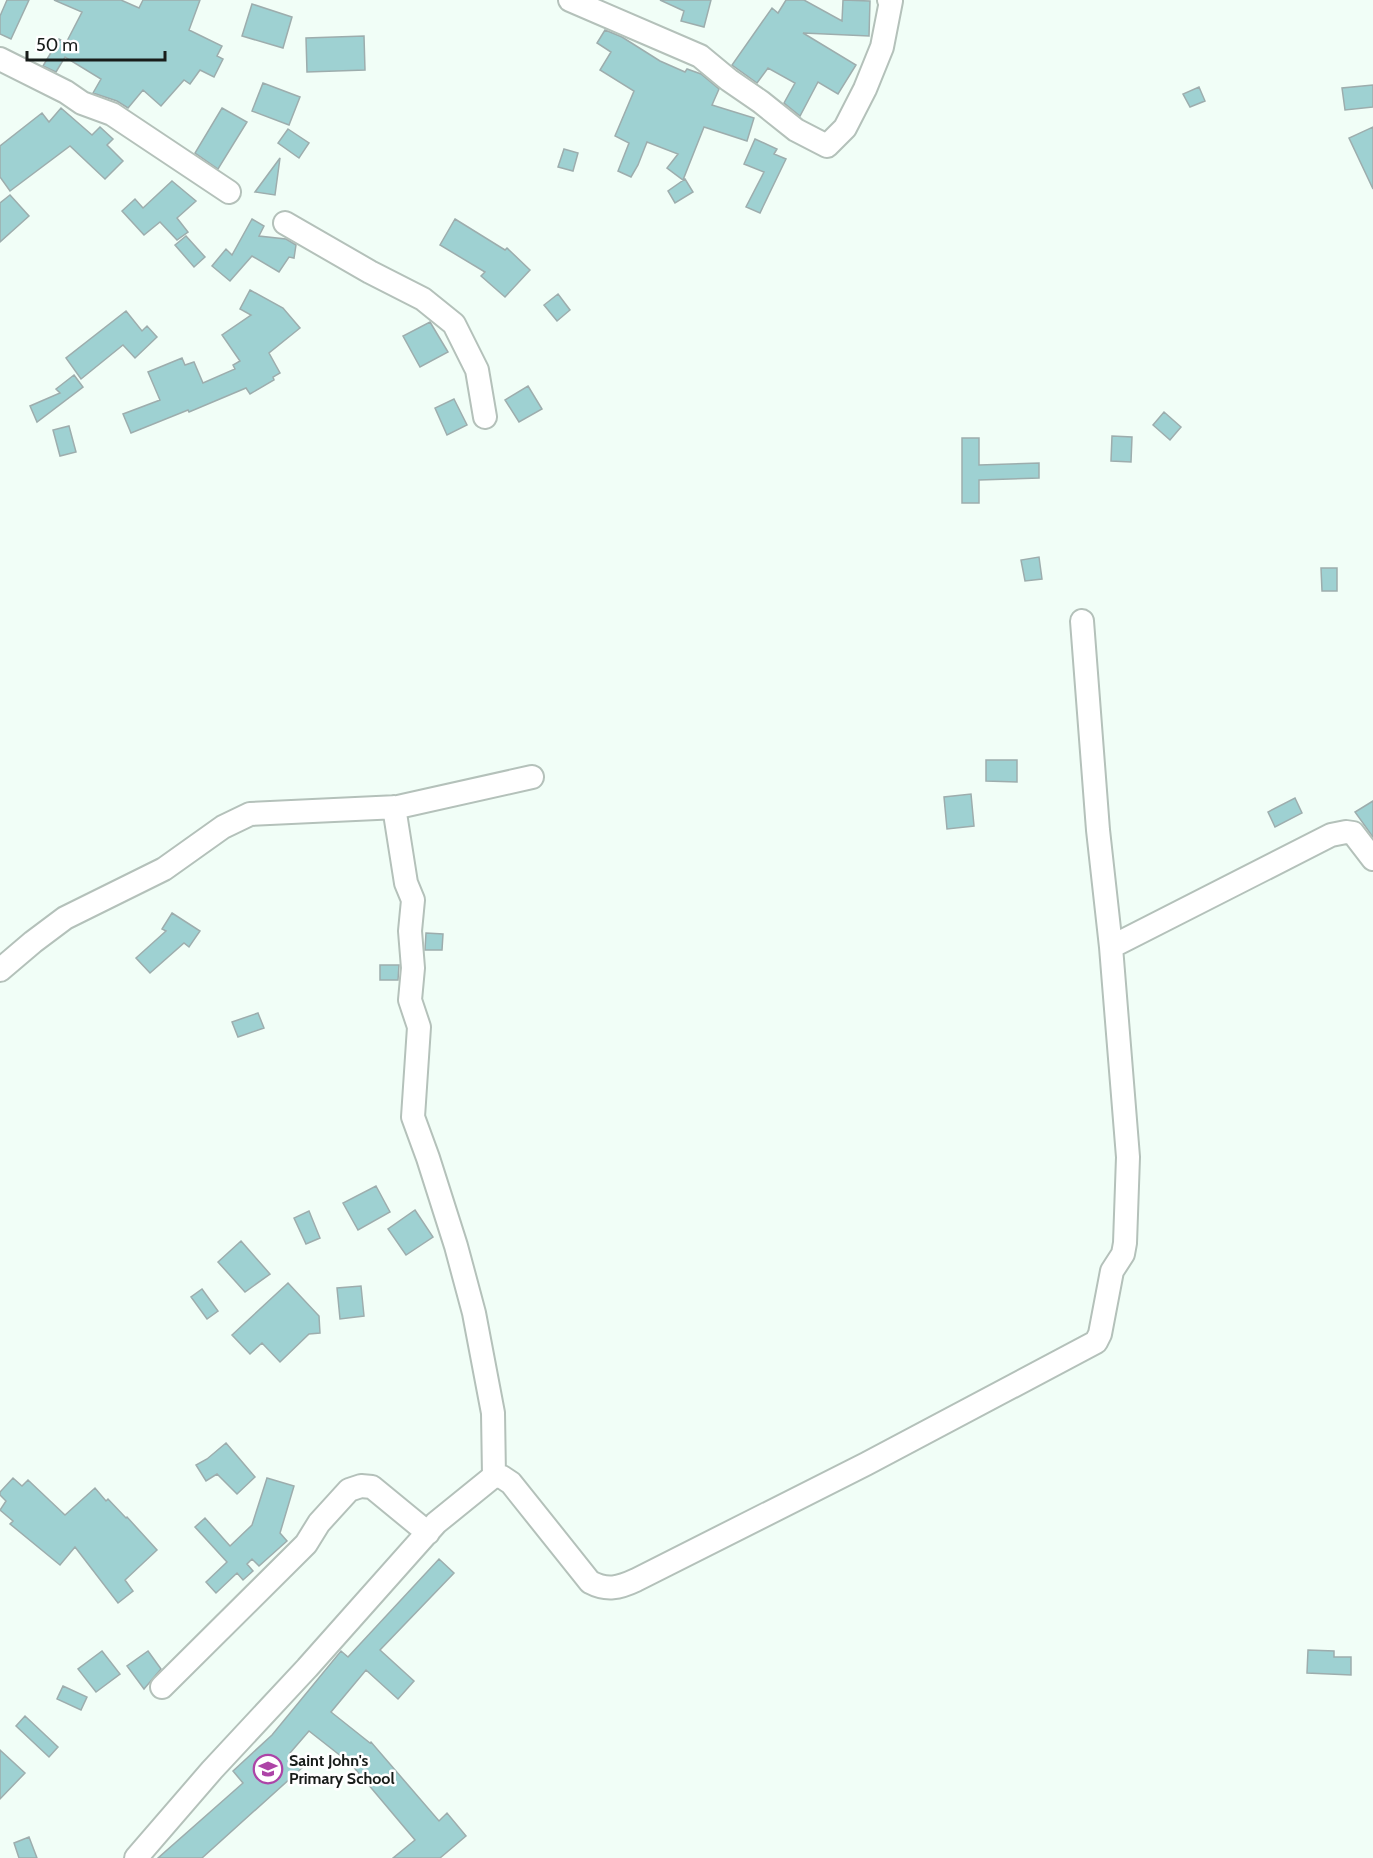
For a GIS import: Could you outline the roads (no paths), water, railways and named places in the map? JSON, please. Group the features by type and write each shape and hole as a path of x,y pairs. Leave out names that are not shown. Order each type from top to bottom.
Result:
{"street":[{"path":"570,0 700,56 796,130 827,146 845,128 865,89 882,47 891,1 889,0"},
{"path":"0,59 66,92 82,103 112,114 230,192"},
{"path":"285,223 370,273 423,299 454,324 477,370 485,417"},
{"path":"136,1858 212,1770 307,1668 436,1523 494,1476 502,1477 511,1483 590,1582 601,1588 612,1589 636,1580 856,1470 1096,1342 1100,1334 1112,1271 1123,1254 1125,1243 1128,1157 1111,946 1098,830 1082,621"},
{"path":"0,970 65,918 164,869 223,826 250,814 394,807 532,777"},
{"path":"394,807 406,883 413,900 410,931 412,968 410,1000 419,1027 413,1116 429,1158 474,1313 494,1413 494,1476"},
{"path":"1111,946 1331,835 1353,833 1373,859"},
{"path":"162,1687 306,1544 319,1523 349,1490 361,1486 372,1487 428,1533"}],"place":[{"name":"Saint John's Primary School","path":"268,1769"}]}
